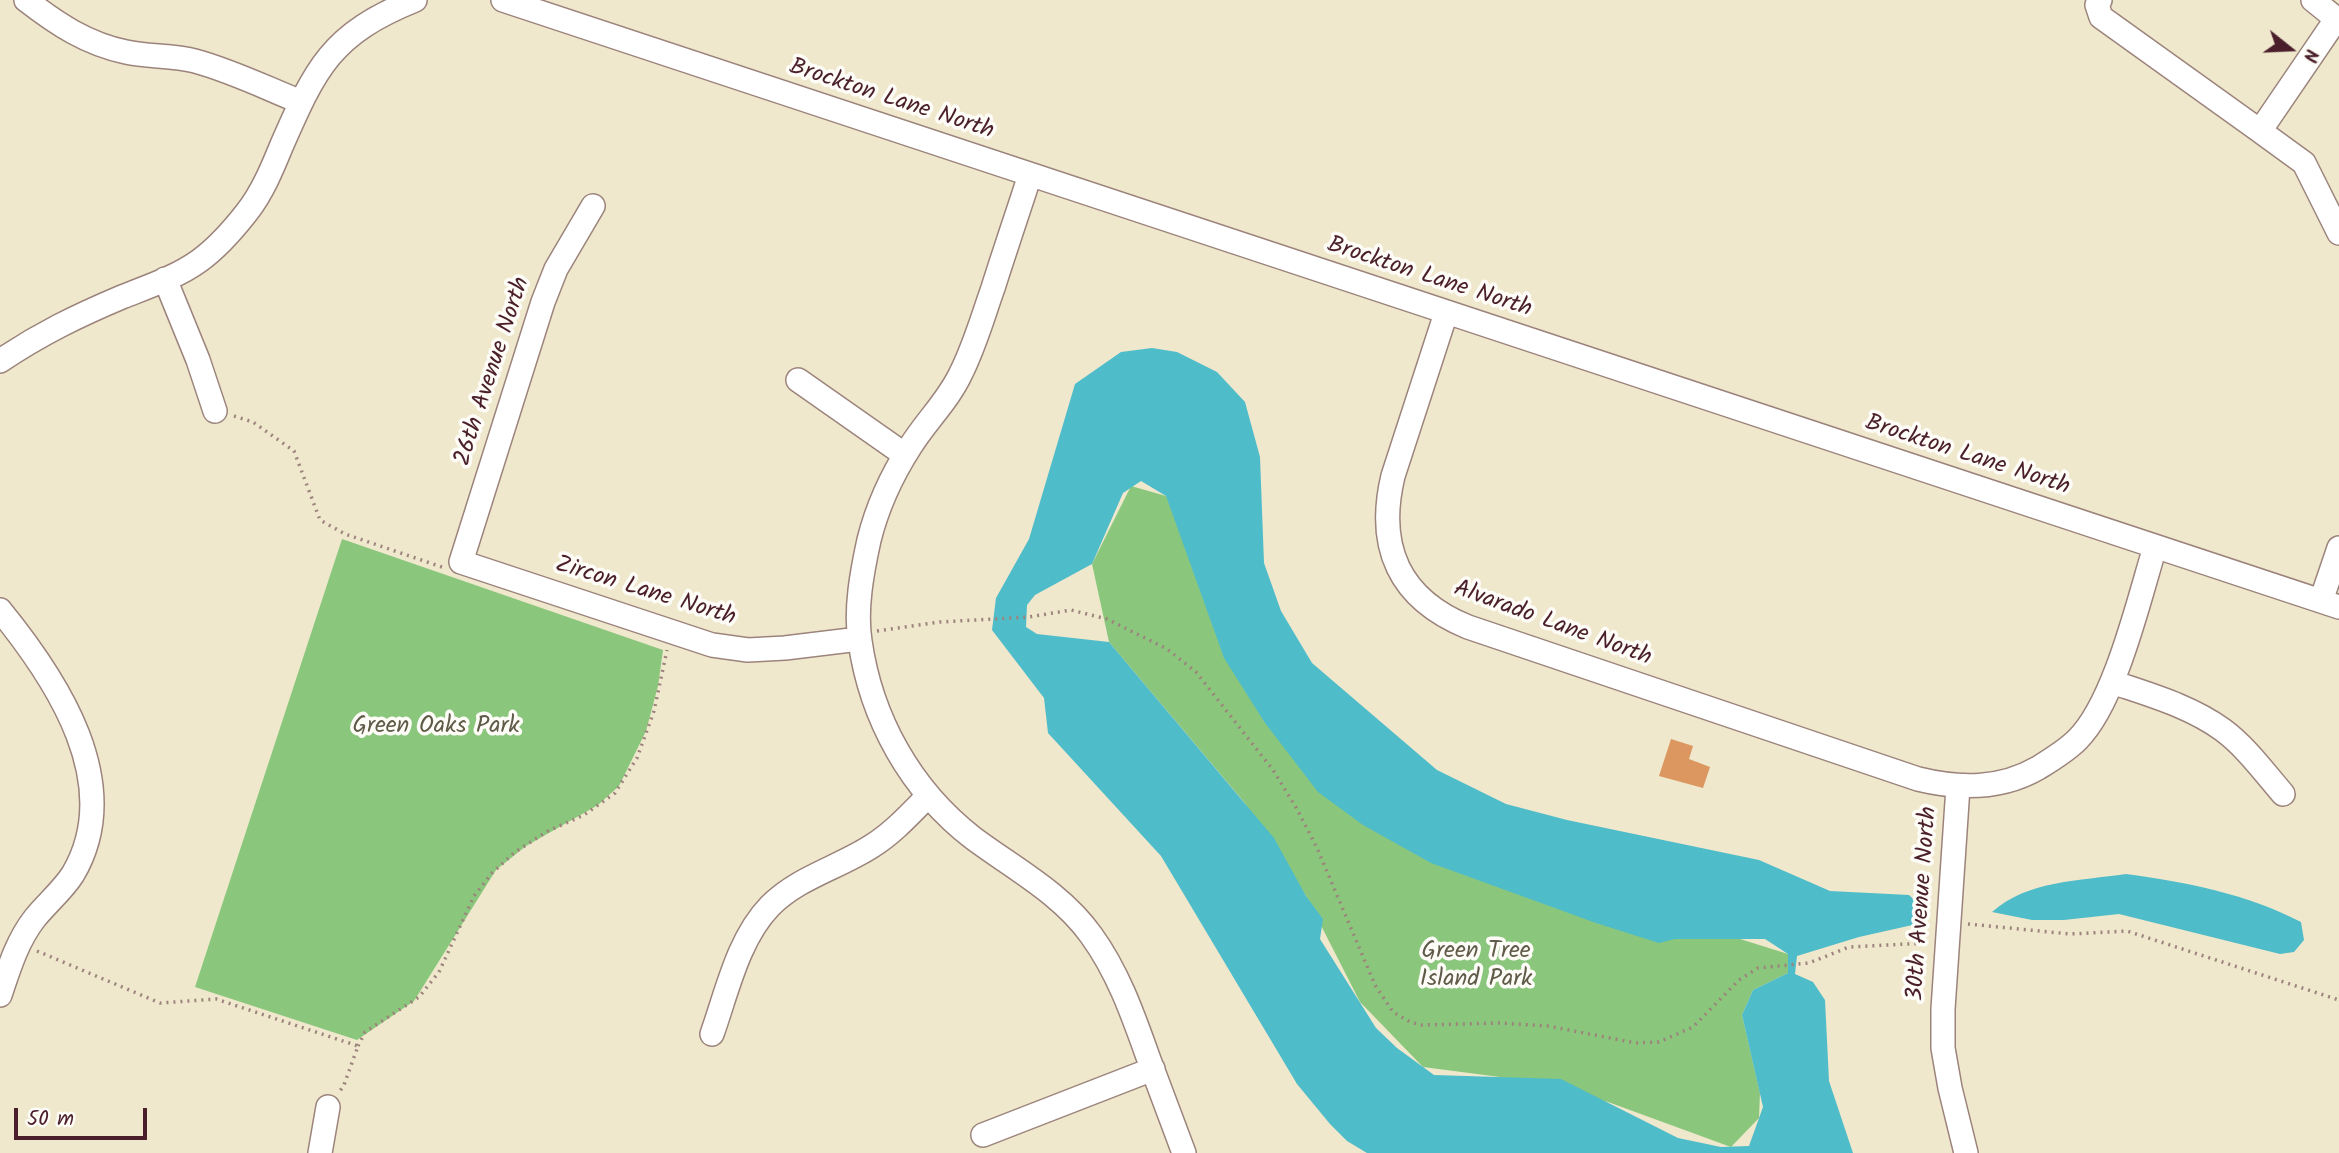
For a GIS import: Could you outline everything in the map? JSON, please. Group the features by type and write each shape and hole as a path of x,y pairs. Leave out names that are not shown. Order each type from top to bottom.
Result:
{"street":[{"path":"26,0 73,33 99,45 127,53 193,61 229,72 301,103"},
{"path":"0,361 34,337 198,262 226,238 249,210 267,179 319,68 340,43 367,23 415,0"},
{"name":"Brockton Lane North","path":"503,0 2330,604"},
{"path":"2100,0 2097,5 2101,17 2304,163 2337,220"},
{"path":"2260,131 2338,19 2313,0"},
{"path":"1030,175 961,374 905,455 887,490 870,538 860,589 868,635 868,682 882,722 903,761 928,796 950,820 1030,878 1089,932 1111,966 1128,1002 1184,1153"},
{"name":"26th Avenue North","path":"461,562 543,302 556,270 593,206"},
{"path":"165,279 198,360 215,411"},
{"name":"Alvarado Lane North","path":"1446,313 1387,502 1386,529 1393,555 1405,579 1422,600 1444,617 1468,626 1918,779 1958,787"},
{"path":"798,380 905,455"},
{"name":"30th Avenue North","path":"1966,1153 1943,1048 1943,1009 1958,787 1992,785 2023,776 2053,759 2078,739 2098,712 2112,682 2155,547"},
{"path":"2330,604 2339,548"},
{"name":"Zircon Lane North","path":"461,562 712,645 748,650 785,649 868,635"},
{"path":"0,610 33,650 60,694 87,763 93,792 92,822 85,850 72,876 34,919 20,942 0,995"},
{"path":"2112,682 2176,704 2223,730 2247,752 2283,794"},
{"path":"712,1034 743,949 752,930 769,907 792,888 817,873 870,848 891,833 928,796"},
{"path":"983,1135 1153,1069"},
{"path":"320,1153 328,1107"}],"path":[{"path":"215,411 253,422 294,451 320,520 345,534 458,572 461,562"},
{"path":"868,635 940,622 1029,617 1071,610 1107,619 1167,649 1196,672 1273,770 1317,848 1375,985 1387,1005 1401,1017 1422,1025 1499,1023 1548,1026 1636,1043 1659,1042 1693,1027 1749,971 1783,964 1809,963 1849,947 1948,940"},
{"path":"328,1107 344,1084 365,1032 419,997 439,972 474,896 492,873 515,852 548,831 584,815 615,793 637,758 653,710 669,646"},
{"path":"1973,923 2070,934 2127,931 2339,1000"},
{"path":"20,942 160,1003 216,999 358,1046"}],"green space":[{"name":"Green Tree Island Park","path":"1131,486 1166,496 1354,818 1788,954 1788,973 1753,990 1742,1015 1760,1093 1759,1118 1731,1147 1608,1102 1500,1077 1423,1067 1360,1002 1306,896 1244,802 1109,642 1092,564"},
{"name":"Green Oaks Park","path":"342,539 663,650 658,686 646,731 619,786 598,805 526,846 496,870 414,1001 357,1040 195,987"}],"water":[{"path":"1152,348 1177,352 1217,372 1245,402 1260,457 1264,563 1281,611 1312,663 1437,770 1506,804 1567,820 1759,860 1830,891 1909,895 1922,907 1917,924 1859,937 1797,956 1795,974 1813,982 1825,1000 1829,1081 1853,1153 1367,1153 1347,1141 1330,1124 1297,1084 1161,856 1048,733 1044,698 992,630 996,598 1029,539 1075,384 1121,352","holes":["1141,481 1166,496 1224,658 1265,723 1318,792 1363,825 1431,863 1596,923 1659,943 1675,939 1765,939 1788,954 1788,973 1753,990 1742,1015 1763,1107 1749,1146 1721,1147 1678,1138 1561,1079 1434,1075 1397,1048 1376,1028 1320,939 1323,919 1306,896 1274,838 1109,642 1037,634 1026,627 1027,605 1035,595 1092,564 1123,493"]},
{"path":"2126,874 2194,885 2259,904 2301,922 2304,940 2294,952 2280,954 2119,914 2064,920 2032,920 1992,912 2006,901 2038,888"}],"building":[{"path":"1671,739 1693,746 1689,759 1710,767 1703,788 1659,776"}]}
